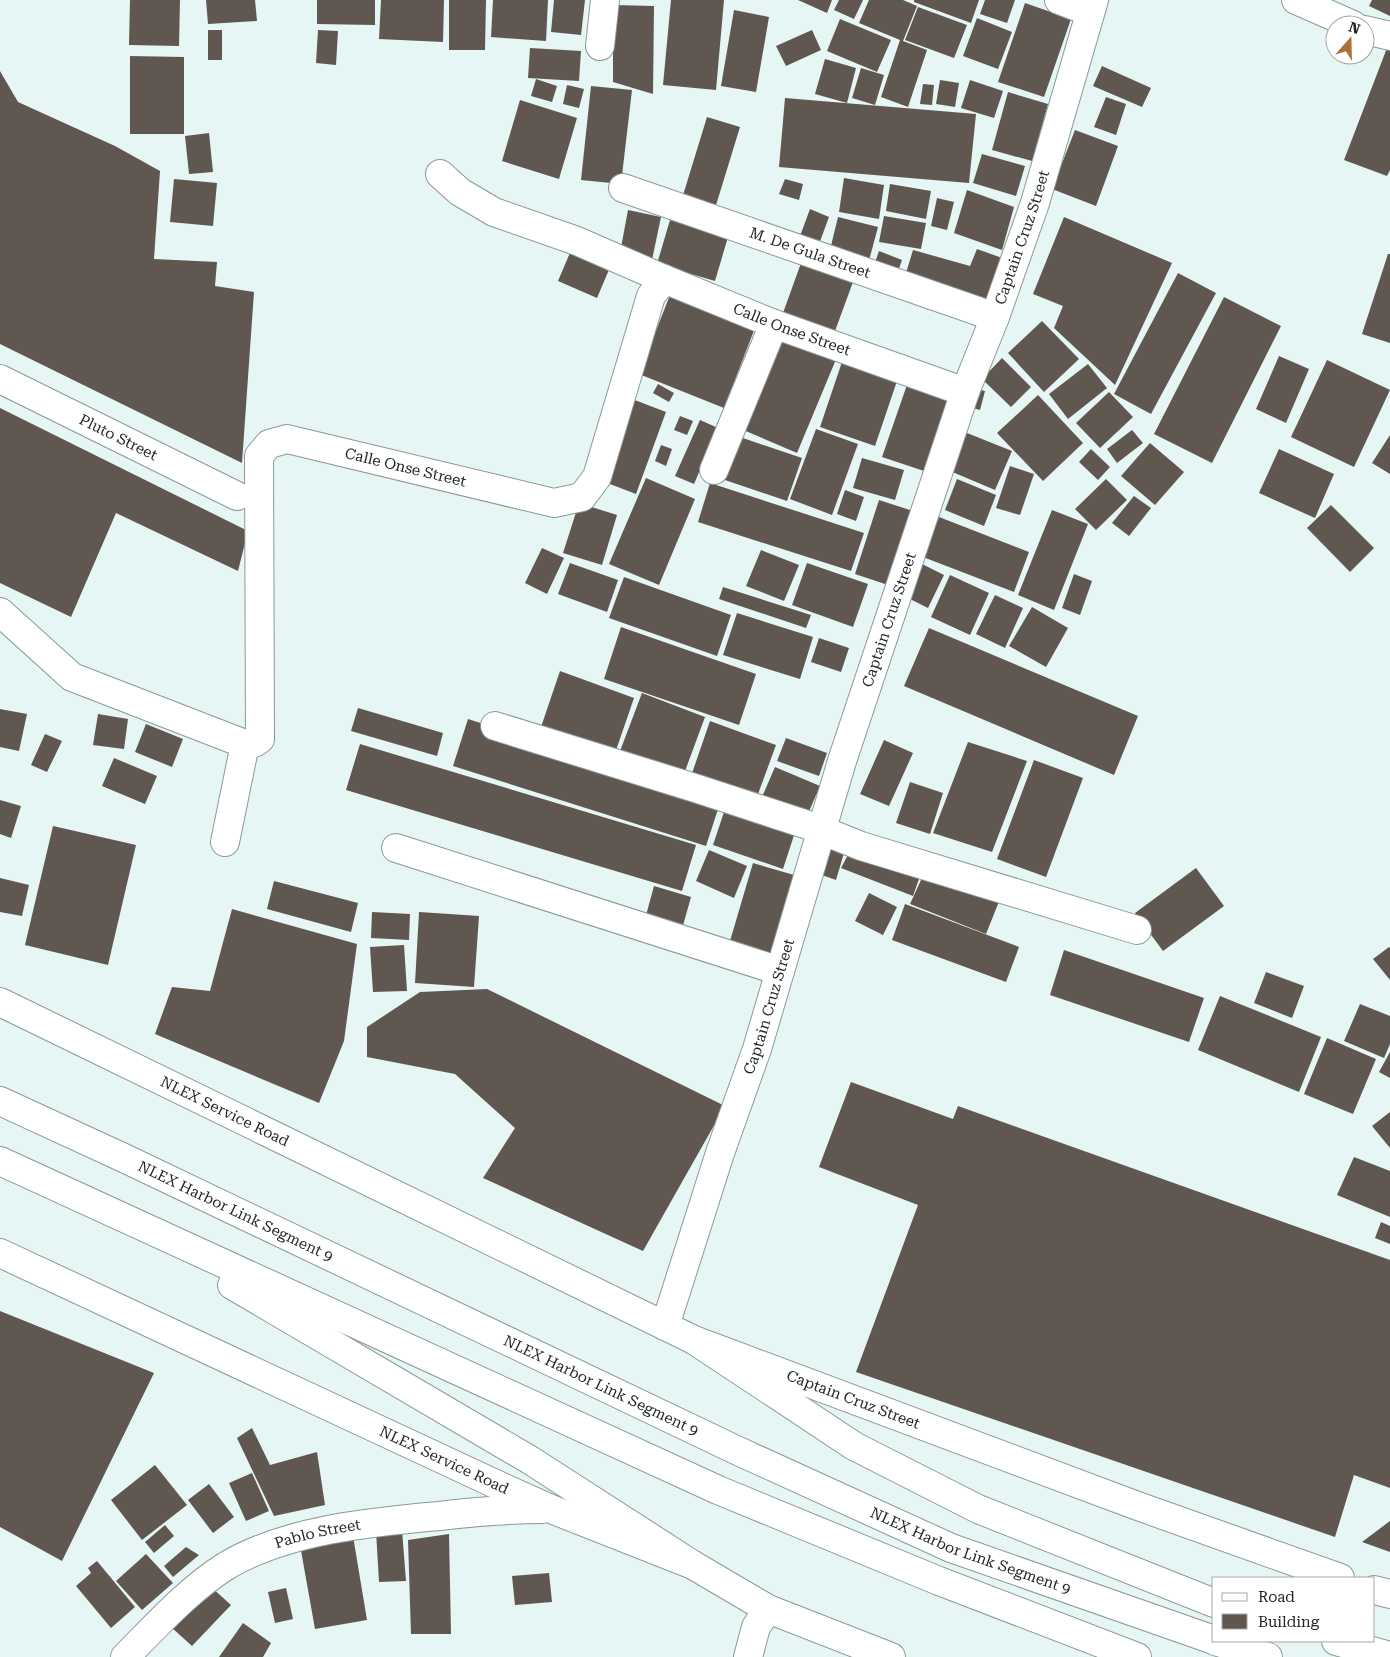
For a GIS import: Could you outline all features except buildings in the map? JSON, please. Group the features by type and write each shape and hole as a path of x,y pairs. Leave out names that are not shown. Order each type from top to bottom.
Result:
{"main road":[{"path":"600,46 605,0"},
{"path":"1059,0 1092,6"},
{"path":"1296,0 1330,15"},
{"name":"Captain Cruz Street","path":"1092,6 1036,203 995,317 965,392 842,760 757,1049 720,1153 665,1326 694,1340 1126,1502 1337,1577"},
{"path":"1375,32 1390,36"},
{"path":"440,174 460,192 494,212 577,241 664,278"},
{"name":"M. De Gula Street","path":"623,188 995,317"},
{"name":"Calle Onse Street","path":"245,744 254,743 260,738 259,456 269,444 287,439 554,503 582,497 597,477 651,296 664,278 774,324 965,392"},
{"path":"714,470 774,324"},
{"name":"Pluto Street","path":"0,379 237,496"},
{"path":"0,612 72,677 245,744 225,842"},
{"path":"495,726 821,830 861,846 1137,930"},
{"path":"396,848 780,971"},
{"name":"NLEX Service Road","path":"0,1002 665,1326"},
{"name":"NLEX Harbor Link Segment 9","path":"0,1101 126,1159 736,1450 951,1548 1212,1639"},
{"path":"0,1161 718,1490 939,1581 1137,1657"},
{"path":"99,1207 530,1460 693,1565"},
{"name":"NLEX Service Road","path":"0,1253 551,1509 693,1565 768,1610 891,1657"},
{"path":"694,1340 854,1446 978,1509 1212,1602"},
{"name":"Pablo Street","path":"125,1657 196,1587 226,1566 257,1550 316,1533 403,1519 511,1509 551,1509"},
{"path":"1375,1590 1390,1594"},
{"path":"748,1657 756,1627 768,1610"},
{"name":"NLEX Harbor Link Segment 9","path":"1221,1642 1268,1657"},
{"path":"1340,1642 1390,1656"}]}
